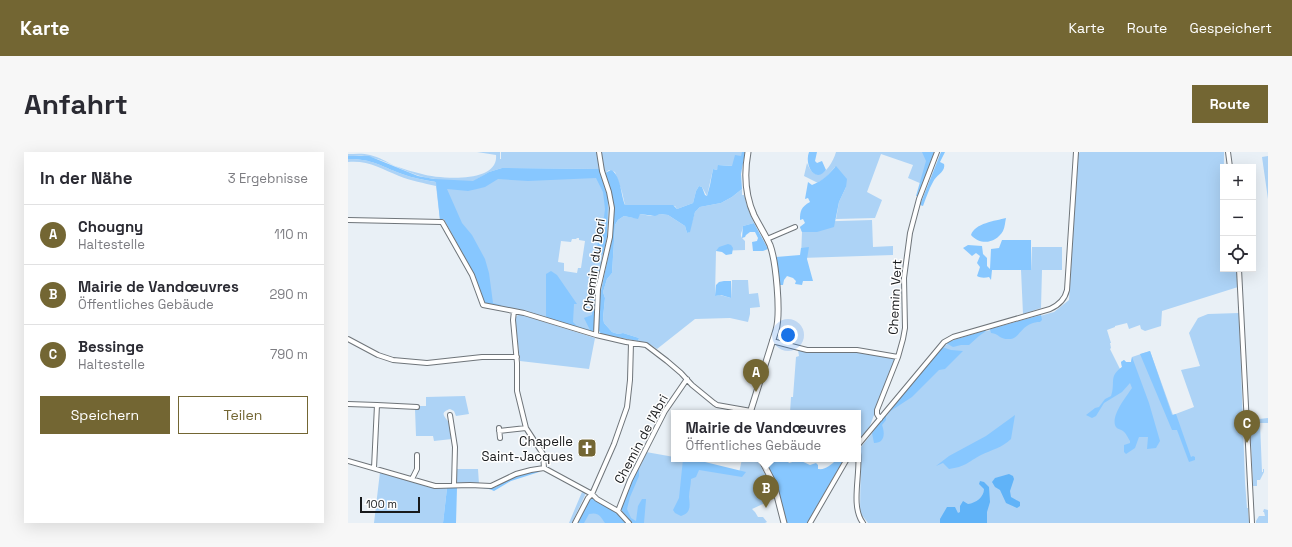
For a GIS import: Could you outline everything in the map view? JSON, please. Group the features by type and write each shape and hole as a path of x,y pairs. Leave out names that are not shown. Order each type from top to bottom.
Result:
{"main road":[{"path":"748,152 745,173 748,199 767,239 774,260 778,311 778,323 751,410"},
{"path":"763,462 774,484 784,523"}],"street":[{"name":"Chemin du Dori","path":"596,335 597,298 610,237 612,208 610,192 602,171 599,152"},
{"name":"Chemin Vert","path":"880,419 877,414 877,410 898,357 905,328 904,278 910,233 919,199 936,152"},
{"path":"861,441 944,342 952,337 1050,309 1058,305 1064,298 1067,290 1076,152"},
{"path":"1228,152 1230,164"},
{"path":"348,220 442,222 472,275 483,305 514,311 596,335 651,347 709,400 717,405 741,410"},
{"path":"767,239 795,227"},
{"path":"1239,272 1252,523"},
{"path":"514,311 517,357 517,390 526,428 543,454 544,468"},
{"path":"348,339 378,355 393,360 427,363 482,357 517,357"},
{"path":"772,342 807,350 857,350 898,357"},
{"path":"575,523 585,503 592,494 614,444 627,407 630,380 631,343"},
{"name":"Chemin de l'Abri","path":"618,511 630,480 665,411 687,379"},
{"path":"348,404 417,407"},
{"path":"374,468 377,405"},
{"path":"450,415 455,451 454,485"},
{"path":"500,438 499,430 526,428"},
{"path":"412,479 417,469 417,454"},
{"path":"348,461 435,486 491,486 522,472 544,468 592,494 618,511 630,523"},
{"path":"810,523 844,462"},
{"path":"858,462 857,507 859,517 863,523"}],"shaded area":[{"path":"477,152 500,152 501,159 501,152 597,152 599,169 502,168 489,172 474,181 491,174 600,173 609,208 607,236 596,291 594,329 592,332 519,310 484,304 476,282 461,250 444,219 440,220 436,186 413,181 362,162 348,162 348,159 364,160 418,179 435,182 435,179 427,178 395,166 430,176 454,178 478,175 488,171 494,164 496,155","holes":["579,238 579,240 585,241 581,268 578,268 577,273 564,271 564,263 558,262 561,241 571,242 572,239"]},
{"path":"601,152 742,152 742,156 733,166 719,165 717,170 713,169 707,196 702,187 699,186 693,203 677,209 675,206 625,205 615,172 609,170 605,173"},
{"path":"742,152 745,152 741,174 742,189 721,203 700,207 695,212 690,232 687,233 685,226 668,215 660,214 655,216 640,214 638,219 624,216 618,220 615,225 612,273 607,279 603,292 605,298 603,318 604,323 612,332 618,334 623,333 639,338 638,341 601,334 598,329 599,300 612,239 614,207 605,173 611,170 617,176 625,205 673,205 677,209 693,203 699,186 702,187 705,195 707,196 713,169 717,170 718,165 732,166 735,155 741,156"},
{"path":"809,152 817,152 815,161 817,163 822,161 826,170 822,174 814,174 809,167"},
{"path":"836,152 934,152 922,184 908,178 913,165 881,154 867,192 882,200 875,218 836,219 839,202 846,187 835,167 818,183 804,176 807,163 815,174 824,172 834,158"},
{"path":"922,152 934,152 918,196 916,196 926,161"},
{"path":"941,152 945,152 940,162 944,164 944,169 934,180 923,206 920,205"},
{"path":"1080,152 1224,152 1224,164 1220,164 1220,272 1237,272 1238,287 1162,311 1161,326 1145,331 1141,329 1140,325 1129,329 1127,323 1107,330 1111,343 1110,349 1120,369 1122,367 1121,362 1124,360 1126,362 1131,362 1132,357 1150,351 1173,415 1194,407 1181,370 1200,366 1189,333 1198,318 1208,314 1239,313 1245,482 1249,523 868,523 861,514 860,510 861,447 939,350 951,341 1054,312 1069,300 1078,154"},
{"path":"348,154 370,155 380,158 395,166 378,159 362,156 348,156"},
{"path":"348,156 369,156 418,176 434,179 473,181 489,172 502,168 599,169 608,198 607,236 603,254 600,254 597,248 605,209 603,192 596,178 528,181 498,179 485,187 468,191 447,189 462,223 472,235 485,259 489,273 493,303 501,306 484,304 476,282 461,250 444,219 440,220 436,182 419,179 364,160 348,159"},
{"path":"1268,156 1268,199 1262,157"},
{"path":"836,166 847,179 846,187 839,202 834,227 817,232 802,232 800,227 805,223 803,219 800,220 801,212 810,202 808,198 805,199 808,182 812,185 823,179"},
{"path":"742,189 742,195 744,195 754,223 743,226 741,237 745,241 745,250 716,251 715,296 720,295 731,298 732,280 748,280 749,294 758,293 760,307 750,308 748,322 730,318 695,319 657,349 651,345 638,341 639,338 623,333 618,334 612,332 604,323 605,298 603,292 607,279 612,273 615,225 618,220 624,216 634,218 640,214 651,216 660,214 668,215 685,226 687,233 689,232 695,212 700,207 721,203"},
{"path":"1006,218 1005,226 1000,235 988,242 979,241 971,235 973,231 981,225"},
{"path":"872,220 873,247 893,246 893,255 801,258 802,232 800,227 807,222"},
{"path":"754,223 768,249 763,251 753,251 752,242 757,241 758,238 755,232 750,232 742,238 743,226"},
{"path":"1002,240 1031,240 1031,270 992,270 991,280 989,277 983,278 977,276 980,267 977,263 980,256 976,253 972,256 963,248 968,245 982,246 983,254 987,258 987,266 990,269 991,249 999,248"},
{"path":"728,244 733,248 732,254 726,255 722,252 716,251 719,247"},
{"path":"809,247 807,259 813,281 803,281 802,285 795,284 796,281 793,278 787,276 783,285 779,285 776,257 800,255 801,248"},
{"path":"1032,247 1062,247 1062,270 1042,270 1041,308 1023,314 1021,270 1031,270"},
{"path":"551,271 557,275 577,304 574,304 573,322 577,326 590,330 584,318 592,315 594,309 594,329 592,332 546,318 546,274"},
{"path":"731,281 731,298 721,295 715,296 716,285 719,282"},
{"path":"519,314 595,338 589,369 520,361 515,318"},
{"path":"1041,315 1042,320 1040,322 1025,327 1014,338 1004,339 991,333 990,329"},
{"path":"986,330 969,345 953,347 946,343 951,341"},
{"path":"942,347 951,350 963,351 945,369 939,370 912,397 889,412"},
{"path":"798,350 851,351 896,359 869,428 861,437 861,410 790,410 791,397 793,397 796,357 799,356"},
{"path":"1150,351 1172,415 1176,414 1191,457 1195,457 1195,460 1189,462 1177,430 1172,430 1140,354"},
{"path":"1132,357 1149,403 1160,441 1156,448 1147,449 1148,437 1139,437 1135,448 1126,454 1124,452 1124,445 1130,443 1130,441 1124,432 1116,427 1115,421 1117,411 1132,388 1130,383 1122,392 1104,403 1096,416 1092,418 1086,415 1095,408 1099,407 1105,399 1111,396 1114,377 1122,367 1121,362 1124,360 1126,362 1131,362"},
{"path":"465,396 469,414 456,416 454,411 450,409 444,412 445,417 451,426 452,439 434,441 433,436 416,436 415,409 419,409 419,406 426,406 426,397"},
{"path":"886,415 886,420 882,425 884,431 883,437 878,443 874,443 872,433"},
{"path":"1015,415 1011,439 1004,445 959,467 949,469 943,463 936,466 949,456 986,436"},
{"path":"1268,418 1268,423 1260,423 1262,472 1264,469 1264,472 1260,480 1257,480 1257,486 1253,486 1250,420"},
{"path":"646,452 671,456 671,462 694,462 739,473 741,462 759,462 772,488 767,490 761,496 765,503 752,509 758,517 763,517 767,522 765,523 632,523 622,511 629,486"},
{"path":"683,462 705,462 746,472 742,477 699,470 696,477 691,479 689,509 687,513 681,516 673,510 679,498"},
{"path":"766,462 803,462 810,465 816,463 818,465 818,469 824,469 834,462 842,462 807,523 787,523 777,485"},
{"path":"639,467 639,476 630,497 627,509 631,518 636,521 638,506 642,499 646,499 644,523 632,523 621,508 629,486"},
{"path":"457,469 478,469 479,484 457,483"},
{"path":"541,470 511,481 494,491 481,488 457,488 456,523 443,523 447,488 475,487 491,488 496,487 504,481 521,474"},
{"path":"380,472 433,488 447,488 443,523 374,523"},
{"path":"1009,474 1013,476 1014,479 1010,491 1011,497 1020,502 1020,506 1017,508 1006,503 1000,490 995,487 992,482 995,478"},
{"path":"980,481 984,482 989,487 990,502 987,512 987,523 940,523 940,519 947,507 955,507 958,513 960,512 960,506 963,501 968,504 977,501 983,495 984,489 979,484"},
{"path":"582,492 586,493 572,523 569,523"},
{"path":"592,498 615,512 627,523 576,523"},
{"path":"592,498 615,512 627,523 605,523 599,515 589,514 584,523 576,523 588,501"},
{"path":"1264,509 1268,510 1268,523 1256,523 1259,516 1265,516 1263,512"}],"place":[{"name":"Chougny","path":"756,392"},
{"name":"Bessinge","path":"1247,443"},
{"name":"Chapelle Saint-Jacques","path":"587,448"},
{"name":"Mairie de Vandœuvres","path":"766,508"}]}
